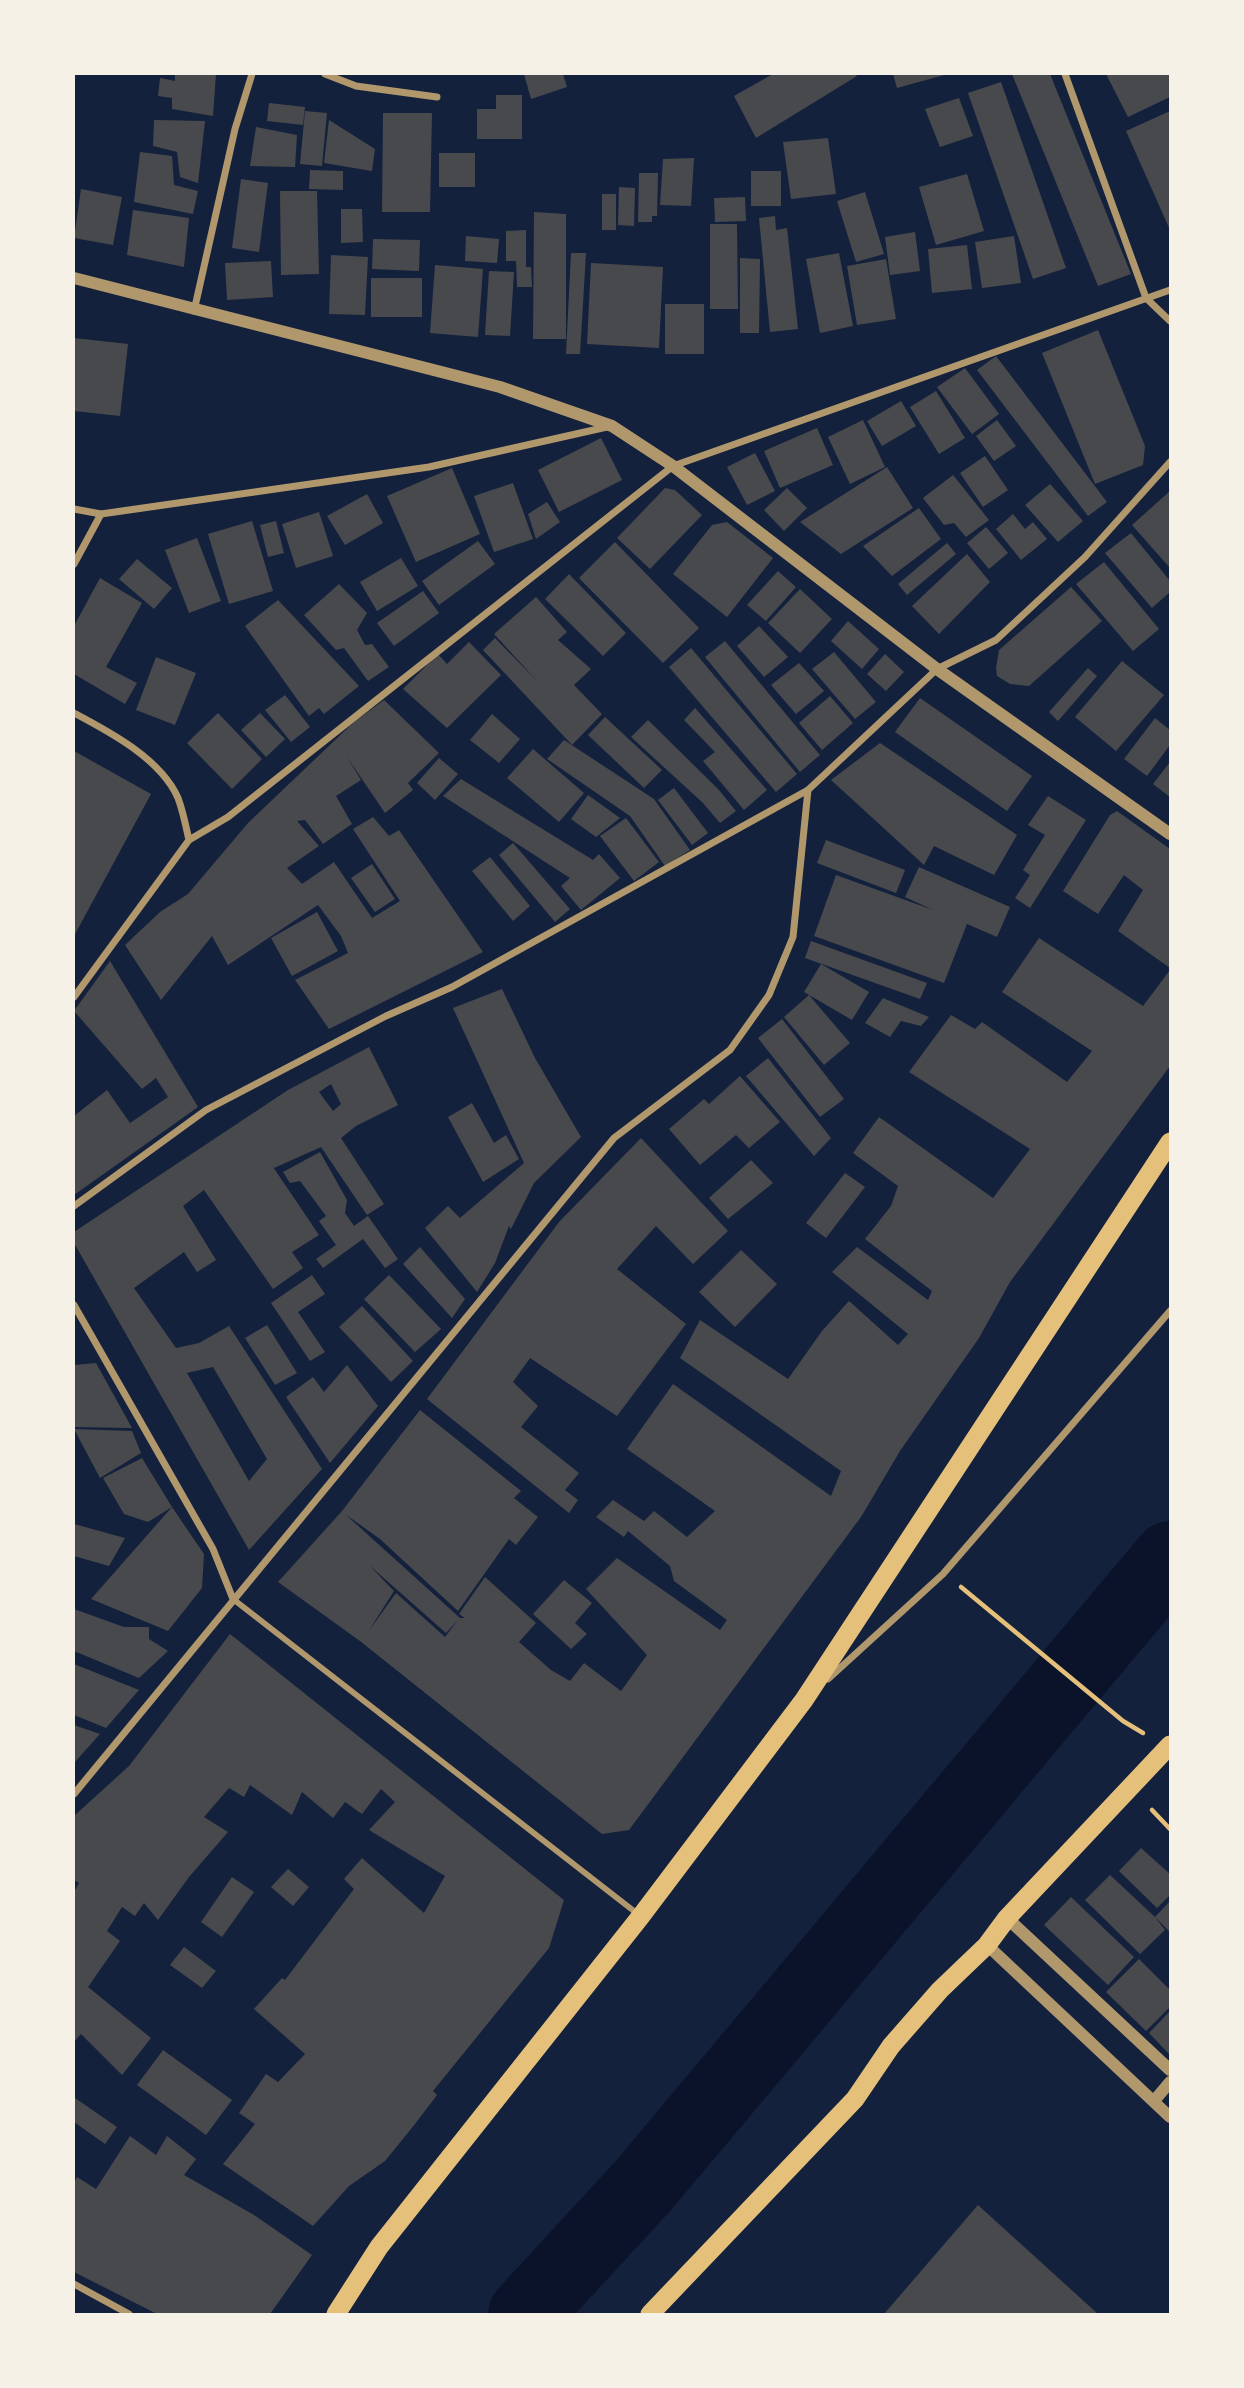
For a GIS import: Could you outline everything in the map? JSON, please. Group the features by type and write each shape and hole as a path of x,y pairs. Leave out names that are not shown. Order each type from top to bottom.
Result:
{"highway":[{"path":"337,2315 379,2247 641,1916 804,1700 1171,1142"},
{"path":"650,2315 855,2099 891,2046 940,1990 987,1945 1007,1918 1171,1745"}],"street":[{"path":"194,311 235,129 252,74"},
{"path":"325,74 356,86 437,97"},
{"path":"1065,74 1146,298 1171,321"},
{"path":"74,278 194,311 500,387 612,426 673,466 937,669 1171,834"},
{"path":"74,997 189,840 228,817 673,466 1171,289"},
{"path":"74,509 101,514 429,467 612,426"},
{"path":"74,1206 206,1110 386,1016 452,987 808,790 937,669 996,640 1085,557 1171,462"},
{"path":"74,564 101,514"},
{"path":"74,713 128,747 165,777 178,799 189,840"},
{"path":"74,1794 614,1138 730,1049 769,995 793,937 808,790"},
{"path":"74,1305 213,1549 233,1599 641,1916"},
{"path":"804,1700 943,1574 1171,1311"},
{"path":"1007,1918 1171,2070"},
{"path":"987,1945 1171,2117"},
{"path":"1154,2101 1171,2082"},
{"path":"74,2284 129,2315"}],"path":[{"path":"968,1593 1123,1721"}],"building":[{"path":"175,74 216,74 213,116 172,109 172,98 158,96 160,78 175,81"},
{"path":"524,74 563,74 567,87 531,99"},
{"path":"773,74 857,76 756,138 734,96"},
{"path":"893,74 948,74 897,88"},
{"path":"1012,74 1050,74 1131,274 1098,286"},
{"path":"1106,74 1170,74 1170,97 1128,117"},
{"path":"1001,82 1066,268 1033,279 968,93"},
{"path":"496,95 522,95 522,139 477,139 477,109 496,109"},
{"path":"959,98 973,136 940,147 925,109"},
{"path":"269,103 305,107 303,125 267,121"},
{"path":"305,111 327,113 322,166 300,164"},
{"path":"1170,111 1170,230 1126,131"},
{"path":"383,113 432,113 430,212 382,212"},
{"path":"154,120 205,121 198,183 180,177 177,152 153,146"},
{"path":"329,120 375,149 372,171 324,163"},
{"path":"256,127 297,135 295,167 250,166"},
{"path":"828,138 836,194 791,199 783,142"},
{"path":"140,152 172,156 174,185 198,191 193,214 134,202"},
{"path":"439,153 475,153 475,187 439,187"},
{"path":"694,158 691,206 660,205 663,159"},
{"path":"310,170 343,171 343,190 309,189"},
{"path":"751,171 781,171 781,206 751,206"},
{"path":"639,173 658,173 657,216 652,216 652,222 638,222"},
{"path":"967,174 984,231 936,245 919,187"},
{"path":"241,179 268,183 259,252 232,248"},
{"path":"619,187 635,188 634,226 618,225"},
{"path":"81,189 122,197 113,245 74,238"},
{"path":"280,191 317,191 319,274 281,275"},
{"path":"865,192 884,254 856,262 837,201"},
{"path":"602,194 616,194 616,230 602,230"},
{"path":"745,197 746,221 715,222 714,198"},
{"path":"341,209 362,209 363,242 341,243"},
{"path":"133,210 189,218 184,267 127,255"},
{"path":"534,212 566,214 566,339 533,339"},
{"path":"775,216 776,230 787,228 798,329 770,332 759,218"},
{"path":"710,224 737,224 738,309 710,309"},
{"path":"526,230 526,267 531,267 532,287 517,287 516,261 506,261 506,231"},
{"path":"915,232 920,271 890,275 885,237"},
{"path":"466,236 499,239 497,263 465,261"},
{"path":"1014,236 1021,283 982,288 975,242"},
{"path":"373,239 420,240 419,271 372,269"},
{"path":"967,245 972,289 932,293 928,249"},
{"path":"571,253 586,253 580,354 566,354"},
{"path":"839,253 853,326 820,333 806,259"},
{"path":"331,255 368,257 365,315 329,314"},
{"path":"740,258 760,259 759,333 740,333"},
{"path":"886,259 896,319 857,325 847,266"},
{"path":"271,261 273,297 227,300 225,263"},
{"path":"591,263 663,267 659,348 587,344"},
{"path":"435,265 483,269 478,337 430,333"},
{"path":"489,271 514,272 510,336 485,335"},
{"path":"371,278 422,278 422,317 371,317"},
{"path":"665,304 704,304 704,354 665,354"},
{"path":"1098,330 1145,446 1143,465 1095,484 1042,353"},
{"path":"74,338 128,344 120,416 74,411"},
{"path":"996,356 1107,502 1088,516 977,370"},
{"path":"965,368 999,414 972,434 937,387"},
{"path":"936,391 965,438 939,454 910,407"},
{"path":"901,401 916,426 882,446 867,421"},
{"path":"863,420 885,467 850,484 828,437"},
{"path":"997,420 1016,446 994,461 976,436"},
{"path":"817,428 833,465 780,488 764,451"},
{"path":"601,438 622,480 559,512 538,470"},
{"path":"755,453 775,491 747,505 727,467"},
{"path":"985,456 1008,490 983,507 960,473"},
{"path":"887,467 913,508 841,554 800,522"},
{"path":"452,468 480,534 416,562 387,496"},
{"path":"953,475 989,520 966,537 954,523 944,525 923,498"},
{"path":"513,483 533,539 494,552 474,496"},
{"path":"1050,484 1083,521 1058,542 1025,505"},
{"path":"665,488 675,490 702,515 650,569 617,538"},
{"path":"787,488 807,508 784,531 764,510"},
{"path":"1170,491 1170,568 1132,525"},
{"path":"367,494 383,523 345,545 327,516"},
{"path":"547,502 560,522 536,539 528,514"},
{"path":"919,508 941,539 892,576 863,546"},
{"path":"319,512 333,556 296,568 282,524"},
{"path":"1013,514 1025,529 1033,522 1047,539 1021,560 996,529"},
{"path":"252,521 273,591 229,604 208,534"},
{"path":"276,521 284,553 268,557 260,525"},
{"path":"727,522 773,558 727,617 673,574 712,525"},
{"path":"986,527 1008,553 989,569 967,543"},
{"path":"1131,533 1170,581 1170,592 1152,608 1105,553"},
{"path":"197,538 221,601 189,613 165,550"},
{"path":"478,541 495,564 439,605 422,581"},
{"path":"615,542 699,628 663,663 579,578"},
{"path":"947,543 956,554 907,595 898,584"},
{"path":"967,554 990,582 939,634 912,606"},
{"path":"401,558 418,586 377,611 360,582"},
{"path":"137,559 172,588 154,609 119,579"},
{"path":"1104,562 1159,629 1133,651 1076,584"},
{"path":"778,571 796,587 766,621 747,605"},
{"path":"569,574 626,633 603,656 545,599"},
{"path":"100,578 142,603 106,667 137,683 125,704 74,674 74,626"},
{"path":"339,584 367,613 357,630 365,645 372,644 389,667 368,681 344,648 336,650 304,615"},
{"path":"1071,587 1102,621 1029,686 1010,684 997,676 999,650"},
{"path":"800,589 832,619 800,653 768,623"},
{"path":"423,591 439,613 394,646 377,623"},
{"path":"536,597 567,632 558,640 591,669 574,685 602,714 572,745 483,650 495,638 539,683 494,634"},
{"path":"278,600 359,686 324,714 319,708 309,716 245,626"},
{"path":"848,621 879,649 862,669 831,641"},
{"path":"759,626 788,657 764,677 737,646"},
{"path":"725,641 820,755 800,772 705,657"},
{"path":"469,642 501,675 447,728 403,689 438,654 447,664"},
{"path":"691,648 797,774 776,792 669,667"},
{"path":"834,652 876,702 855,719 812,669"},
{"path":"885,654 904,672 886,691 867,674"},
{"path":"156,657 196,673 175,725 136,710"},
{"path":"1122,661 1164,695 1116,751 1075,717"},
{"path":"799,663 824,691 796,714 771,685"},
{"path":"1088,668 1097,676 1058,721 1049,712"},
{"path":"285,695 310,727 291,742 265,710"},
{"path":"830,696 853,723 822,750 799,723"},
{"path":"920,698 1032,776 1007,811 895,732"},
{"path":"384,700 439,753 408,783 413,790 385,813 347,757 361,780 336,796 352,824 323,844 305,820 297,821 319,846 287,868 302,884 334,862 372,918 400,901 353,829 373,817 389,836 399,830 483,952 329,1029 295,980 348,953 341,936 318,905 228,965 212,936 161,1000 125,945 160,912 188,894 248,823 354,722"},
{"path":"695,708 767,790 744,810 703,761 715,752 684,720"},
{"path":"218,713 262,759 232,789 187,743"},
{"path":"260,713 285,739 266,757 241,730"},
{"path":"492,714 520,739 499,763 470,740"},
{"path":"605,717 662,770 644,788 588,735"},
{"path":"1155,718 1170,730 1170,745 1147,776 1124,759"},
{"path":"648,720 719,790 736,811 720,823 703,803 631,737"},
{"path":"564,740 654,799 690,850 665,866 630,816 547,759"},
{"path":"880,743 1017,835 994,875 934,846 924,865 831,780"},
{"path":"533,749 584,793 559,822 507,778"},
{"path":"74,751 151,794 74,936"},
{"path":"439,758 458,774 435,800 417,783"},
{"path":"1170,762 1170,797 1153,784"},
{"path":"461,779 593,860 599,854 620,878 581,910 561,886 570,878 443,796"},
{"path":"674,788 708,833 692,845 658,800"},
{"path":"588,795 620,818 596,837 571,819"},
{"path":"1048,796 1086,820 1030,908 1015,898 1030,875 1023,870 1045,835 1028,825"},
{"path":"1117,811 1170,849 1170,968 1118,931 1143,890 1124,875 1098,914 1063,891 1110,815"},
{"path":"626,818 659,862 634,881 600,836"},
{"path":"826,840 905,870 896,893 817,863"},
{"path":"513,843 570,909 555,922 499,855"},
{"path":"490,857 530,906 513,921 472,871"},
{"path":"372,864 395,899 375,912 351,878"},
{"path":"919,867 1010,907 997,937 967,924 944,983 814,936 836,875 933,910 905,897"},
{"path":"317,912 338,951 292,976 271,938"},
{"path":"1039,938 1143,1006 1170,970 1170,1066 1010,1282 979,1338 900,1451 861,1517 629,1830 602,1834 360,1641 278,1582 342,1511 420,1410 521,1491 514,1498 538,1517 516,1545 509,1539 458,1611 380,1539 345,1514 460,1618 465,1618 459,1614 485,1577 536,1623 519,1642 551,1670 570,1681 584,1663 621,1691 647,1655 586,1589 617,1558 720,1630 727,1620 674,1581 670,1566 628,1531 624,1537 596,1517 613,1500 644,1521 654,1511 687,1537 715,1511 627,1449 673,1384 831,1496 841,1471 680,1358 700,1320 788,1379 822,1331 849,1301 898,1345 908,1334 832,1272 857,1247 928,1300 932,1291 865,1239 891,1206 898,1186 853,1153 879,1117 993,1198 1030,1149 909,1072 951,1015 975,1029 982,1022 1067,1082 1092,1051 1002,992","holes":["369,1565 446,1633 458,1620 445,1637 396,1593 368,1632 394,1591"]},
{"path":"811,941 927,983 920,999 805,958"},
{"path":"110,961 198,1107 74,1195 74,1116 107,1090 130,1123 168,1097 156,1078 142,1089 74,1011"},
{"path":"821,964 869,992 852,1020 804,992"},
{"path":"502,989 535,1058 581,1137 534,1183 511,1229 509,1226 495,1263 477,1292 425,1228 448,1206 460,1218 524,1163 453,1008"},
{"path":"809,995 850,1043 824,1065 784,1017"},
{"path":"883,998 929,1017 921,1026 901,1021 890,1037 865,1023"},
{"path":"782,1019 844,1099 820,1117 758,1038"},
{"path":"369,1047 398,1105 356,1126 341,1138 384,1204 367,1215 321,1147 274,1168 269,1161 319,1235 292,1252 303,1268 273,1289 204,1190 183,1206 216,1260 197,1272 184,1252 134,1288 176,1348 199,1343 229,1326 322,1469 249,1550 74,1243 74,1232 288,1090","holes":["331,1084 341,1104 333,1111 319,1092","213,1367 267,1459 249,1481 187,1373"]},
{"path":"768,1058 831,1138 814,1156 746,1076"},
{"path":"740,1076 780,1122 749,1148 736,1135 700,1165 669,1129 704,1099 709,1104"},
{"path":"472,1103 494,1143 506,1135 519,1159 483,1182 448,1117"},
{"path":"641,1138 728,1231 693,1264 656,1226 617,1269 686,1324 617,1416 530,1358 513,1382 538,1406 521,1427 579,1473 565,1490 578,1500 569,1513 427,1399 559,1222"},
{"path":"320,1152 347,1200 345,1213 354,1226 368,1216 398,1259 385,1268 363,1239 323,1268 316,1259 336,1245 319,1221 326,1216 300,1181 290,1183 283,1172"},
{"path":"751,1160 773,1183 728,1219 709,1198"},
{"path":"845,1173 865,1187 826,1238 806,1223"},
{"path":"420,1247 465,1299 452,1318 403,1264"},
{"path":"741,1250 777,1284 735,1327 699,1292"},
{"path":"312,1275 325,1294 298,1312 325,1352 310,1361 271,1303"},
{"path":"389,1275 441,1329 415,1352 364,1299"},
{"path":"362,1306 413,1361 391,1382 339,1327"},
{"path":"267,1325 297,1373 275,1385 245,1338"},
{"path":"96,1363 132,1428 74,1427 74,1365"},
{"path":"347,1365 378,1406 330,1463 286,1397 313,1377 324,1392"},
{"path":"74,1429 132,1431 141,1453 100,1478"},
{"path":"142,1458 172,1507 148,1522 124,1514 103,1478"},
{"path":"172,1507 204,1554 202,1588 168,1631 91,1599"},
{"path":"74,1524 125,1538 109,1566 74,1556"},
{"path":"564,1580 592,1603 575,1623 587,1634 571,1649 533,1614"},
{"path":"74,1609 124,1627 149,1627 149,1639 168,1651 139,1678 74,1651"},
{"path":"230,1634 564,1900 549,1948 433,2091 437,2095 415,2124 385,2161 349,2186 313,2226 223,2164 255,2124 239,2113 266,2074 278,2082 305,2054 254,2009 282,1978 285,1980 354,1889 344,1879 362,1858 424,1913 445,1876 369,1830 395,1802 381,1789 362,1814 345,1802 333,1818 302,1792 292,1815 250,1785 244,1797 229,1788 204,1817 228,1832 189,1877 158,1920 144,1903 135,1916 122,1907 107,1931 120,1941 88,1987 151,2038 122,2075 81,2034 74,2042 74,1892 79,1883 74,1880 74,1816 129,1766"},
{"path":"74,1664 139,1690 106,1728 74,1715"},
{"path":"74,1725 100,1734 74,1763"},
{"path":"1141,1848 1170,1874 1170,1895 1157,1908 1119,1871"},
{"path":"288,1869 309,1887 293,1906 271,1887"},
{"path":"1110,1875 1155,1917 1165,1930 1140,1954 1085,1900"},
{"path":"232,1877 254,1892 222,1937 201,1922"},
{"path":"1071,1897 1134,1957 1108,1985 1044,1925"},
{"path":"1170,1901 1170,1932 1155,1917"},
{"path":"184,1947 216,1971 202,1988 170,1965"},
{"path":"1139,1959 1170,1990 1170,2007 1146,2031 1106,1992"},
{"path":"1170,2011 1170,2055 1149,2033"},
{"path":"163,2050 232,2100 206,2135 137,2085"},
{"path":"75,2098 117,2127 105,2144 74,2122"},
{"path":"130,2136 156,2155 167,2136 196,2159 184,2175 254,2215 312,2255 270,2314 157,2314 74,2272 74,2183 77,2177 96,2189"},
{"path":"978,2205 1098,2314 884,2314"}],"waterway":[{"path":"525,2314 643,2186 1170,1558"}]}
